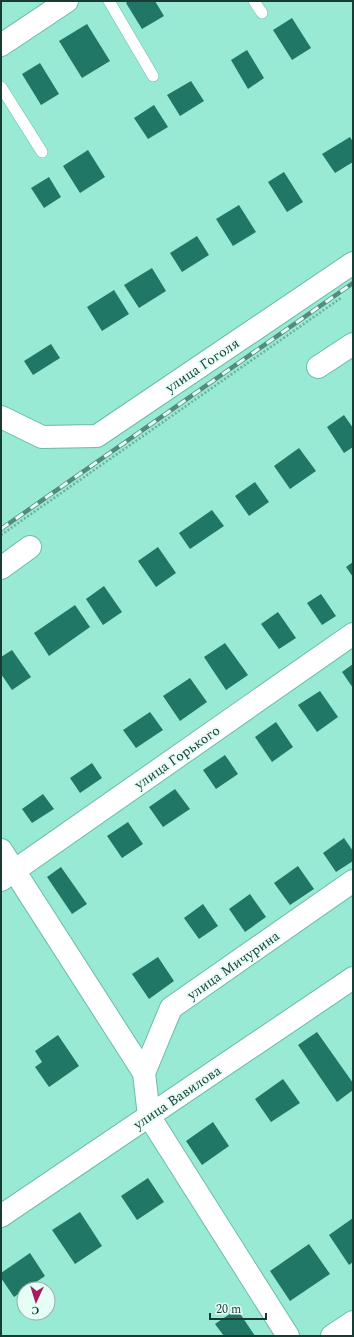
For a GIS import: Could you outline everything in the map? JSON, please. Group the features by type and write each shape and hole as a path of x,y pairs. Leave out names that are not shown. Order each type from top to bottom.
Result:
{"street":[{"path":"1,44 66,1"},
{"name":"улица Гоголя","path":"1,417 42,437 97,436 353,263"},
{"path":"318,367 353,344"},
{"path":"1,568 30,547"},
{"name":"улица Горького","path":"8,876 353,634"},
{"path":"1,850 8,876 144,1073 149,1116 288,1336"},
{"name":"улица Мичурина","path":"144,1073 171,1008 353,882"},
{"name":"улица Вавилова","path":"1,1216 353,978"},
{"path":"332,1336 353,1322"}],"lane":[{"path":"109,1 153,76"},
{"path":"254,1 262,13"},
{"path":"1,87 42,152"}],"path":[{"path":"1,535 347,294"}],"building":[{"path":"128,1 155,1 164,16 142,29 126,3"},
{"path":"292,18 311,48 292,60 273,30"},
{"path":"87,24 110,61 82,78 59,41"},
{"path":"247,50 264,78 248,89 231,60"},
{"path":"40,63 59,94 41,105 22,74"},
{"path":"191,81 204,101 180,116 167,95"},
{"path":"154,105 168,127 148,139 134,118"},
{"path":"350,137 353,142 353,162 335,173 322,154"},
{"path":"88,150 105,177 80,193 63,166"},
{"path":"284,172 303,202 287,212 268,182"},
{"path":"49,177 61,197 44,208 31,188"},
{"path":"239,205 256,232 233,246 216,219"},
{"path":"197,236 209,255 182,272 170,253"},
{"path":"152,268 166,291 139,308 124,285"},
{"path":"114,290 129,314 102,331 87,307"},
{"path":"51,344 60,358 33,375 24,361"},
{"path":"344,415 353,428 353,447 344,453 327,427"},
{"path":"299,448 316,471 290,489 274,466"},
{"path":"255,482 269,502 249,516 235,496"},
{"path":"212,510 224,526 190,549 179,533"},
{"path":"158,547 176,573 156,587 138,561"},
{"path":"353,562 353,577 346,567"},
{"path":"104,586 122,612 103,625 86,599"},
{"path":"321,594 336,616 322,625 307,603"},
{"path":"75,605 90,627 49,656 34,633"},
{"path":"278,612 296,638 279,649 261,624"},
{"path":"225,643 248,675 226,690 204,657"},
{"path":"12,650 31,677 12,690 1,674 1,657"},
{"path":"353,664 353,688 342,672"},
{"path":"190,678 207,702 180,721 163,696"},
{"path":"320,691 338,717 317,732 298,705"},
{"path":"150,712 163,730 136,748 123,730"},
{"path":"276,722 293,747 272,762 255,737"},
{"path":"225,755 238,774 216,789 203,770"},
{"path":"92,763 102,778 80,793 70,778"},
{"path":"175,789 190,809 163,827 149,807"},
{"path":"43,794 54,809 32,823 22,809"},
{"path":"128,822 143,844 122,858 107,836"},
{"path":"344,838 353,851 353,861 336,872 323,853"},
{"path":"298,866 314,889 290,905 274,883"},
{"path":"61,867 87,904 72,914 47,877"},
{"path":"250,894 266,917 245,932 229,909"},
{"path":"203,904 218,926 199,939 184,918"},
{"path":"158,957 174,981 149,999 132,974"},
{"path":"317,1032 353,1083 353,1090 337,1102 298,1045"},
{"path":"58,1035 79,1066 49,1087 35,1067 42,1062 35,1051"},
{"path":"283,1079 300,1103 271,1122 255,1099"},
{"path":"213,1122 229,1146 202,1165 186,1141"},
{"path":"148,1178 164,1202 137,1220 121,1196"},
{"path":"80,1212 102,1246 75,1264 52,1230"},
{"path":"353,1218 353,1262 349,1265 329,1235"},
{"path":"309,1244 330,1274 290,1301 270,1271"},
{"path":"30,1253 45,1276 38,1281 16,1281 16,1296 14,1297 1,1278 1,1273"},
{"path":"237,1309 255,1336 224,1336 215,1324"}],"railway":[{"path":"1,529 353,283"}]}
